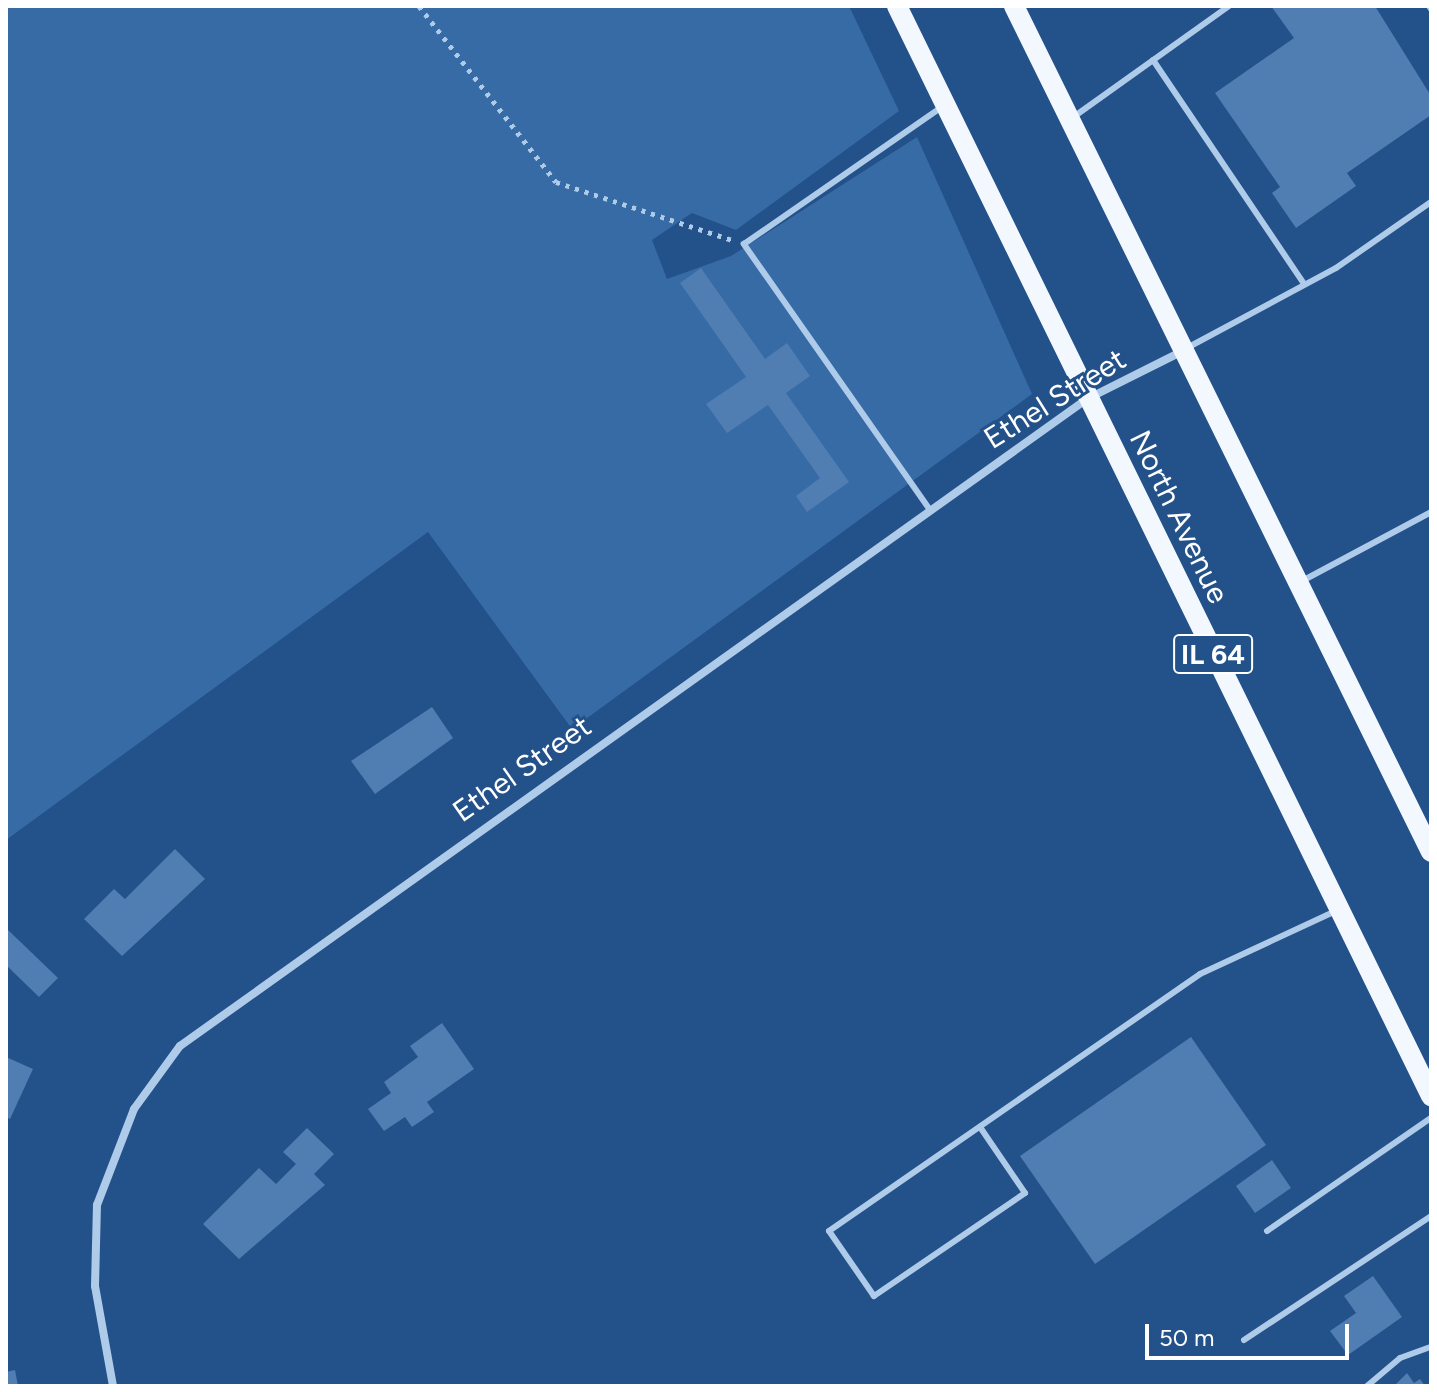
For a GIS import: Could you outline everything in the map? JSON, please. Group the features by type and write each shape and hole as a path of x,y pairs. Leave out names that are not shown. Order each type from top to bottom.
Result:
{"main road":[{"name":"North Avenue","path":"897,6 1431,1096"},
{"path":"1014,6 1179,353 1296,585 1424,821 1431,852"}],"street":[{"name":"Ethel Street","path":"113,1386 95,1286 97,1205 134,1109 180,1046 1087,399 1179,353"}],"lane":[{"path":"1068,121 1229,6"},
{"path":"1153,60 1303,282"},
{"path":"930,510 744,244 945,105"},
{"path":"1179,353 1303,282 1336,268 1431,202"},
{"path":"1296,585 1431,512"},
{"path":"980,1127 1025,1193 874,1296 829,1231 1200,974 1339,909"},
{"path":"1267,1231 1431,1118"},
{"path":"1244,1340 1431,1216"},
{"path":"1367,1386 1400,1358 1431,1347"}],"path":[{"path":"419,6 556,182 744,244"}],"shaded area":[{"path":"6,6 849,6 899,111 736,230 692,213 652,240 667,279 731,256 917,137 1032,394 572,729 428,532 6,840"}],"building":[{"path":"1271,6 1375,6 1431,96 1431,115 1347,173 1356,186 1296,228 1272,193 1280,187 1215,93 1294,38"},
{"path":"701,268 765,359 787,343 810,376 786,393 849,482 807,512 796,496 820,478 768,405 727,433 706,404 746,377 680,283"},
{"path":"432,707 453,738 375,794 351,761"},
{"path":"175,849 205,879 122,956 84,919 114,889 125,899"},
{"path":"6,928 58,978 39,997 6,965"},
{"path":"442,1023 474,1069 427,1102 434,1112 412,1127 405,1117 384,1131 368,1109 391,1093 384,1082 418,1057 410,1046"},
{"path":"1191,1037 1266,1145 1095,1264 1020,1156"},
{"path":"6,1057 33,1069 10,1119 6,1117"},
{"path":"307,1128 334,1154 314,1174 325,1185 239,1259 203,1224 259,1168 276,1184 296,1164 283,1152"},
{"path":"1272,1160 1291,1188 1255,1213 1236,1186"},
{"path":"1373,1276 1402,1317 1348,1355 1330,1331 1356,1313 1344,1296"},
{"path":"15,1370 18,1386 6,1386 6,1372"},
{"path":"1407,1373 1414,1383 1420,1379 1425,1386 1394,1386"}]}
